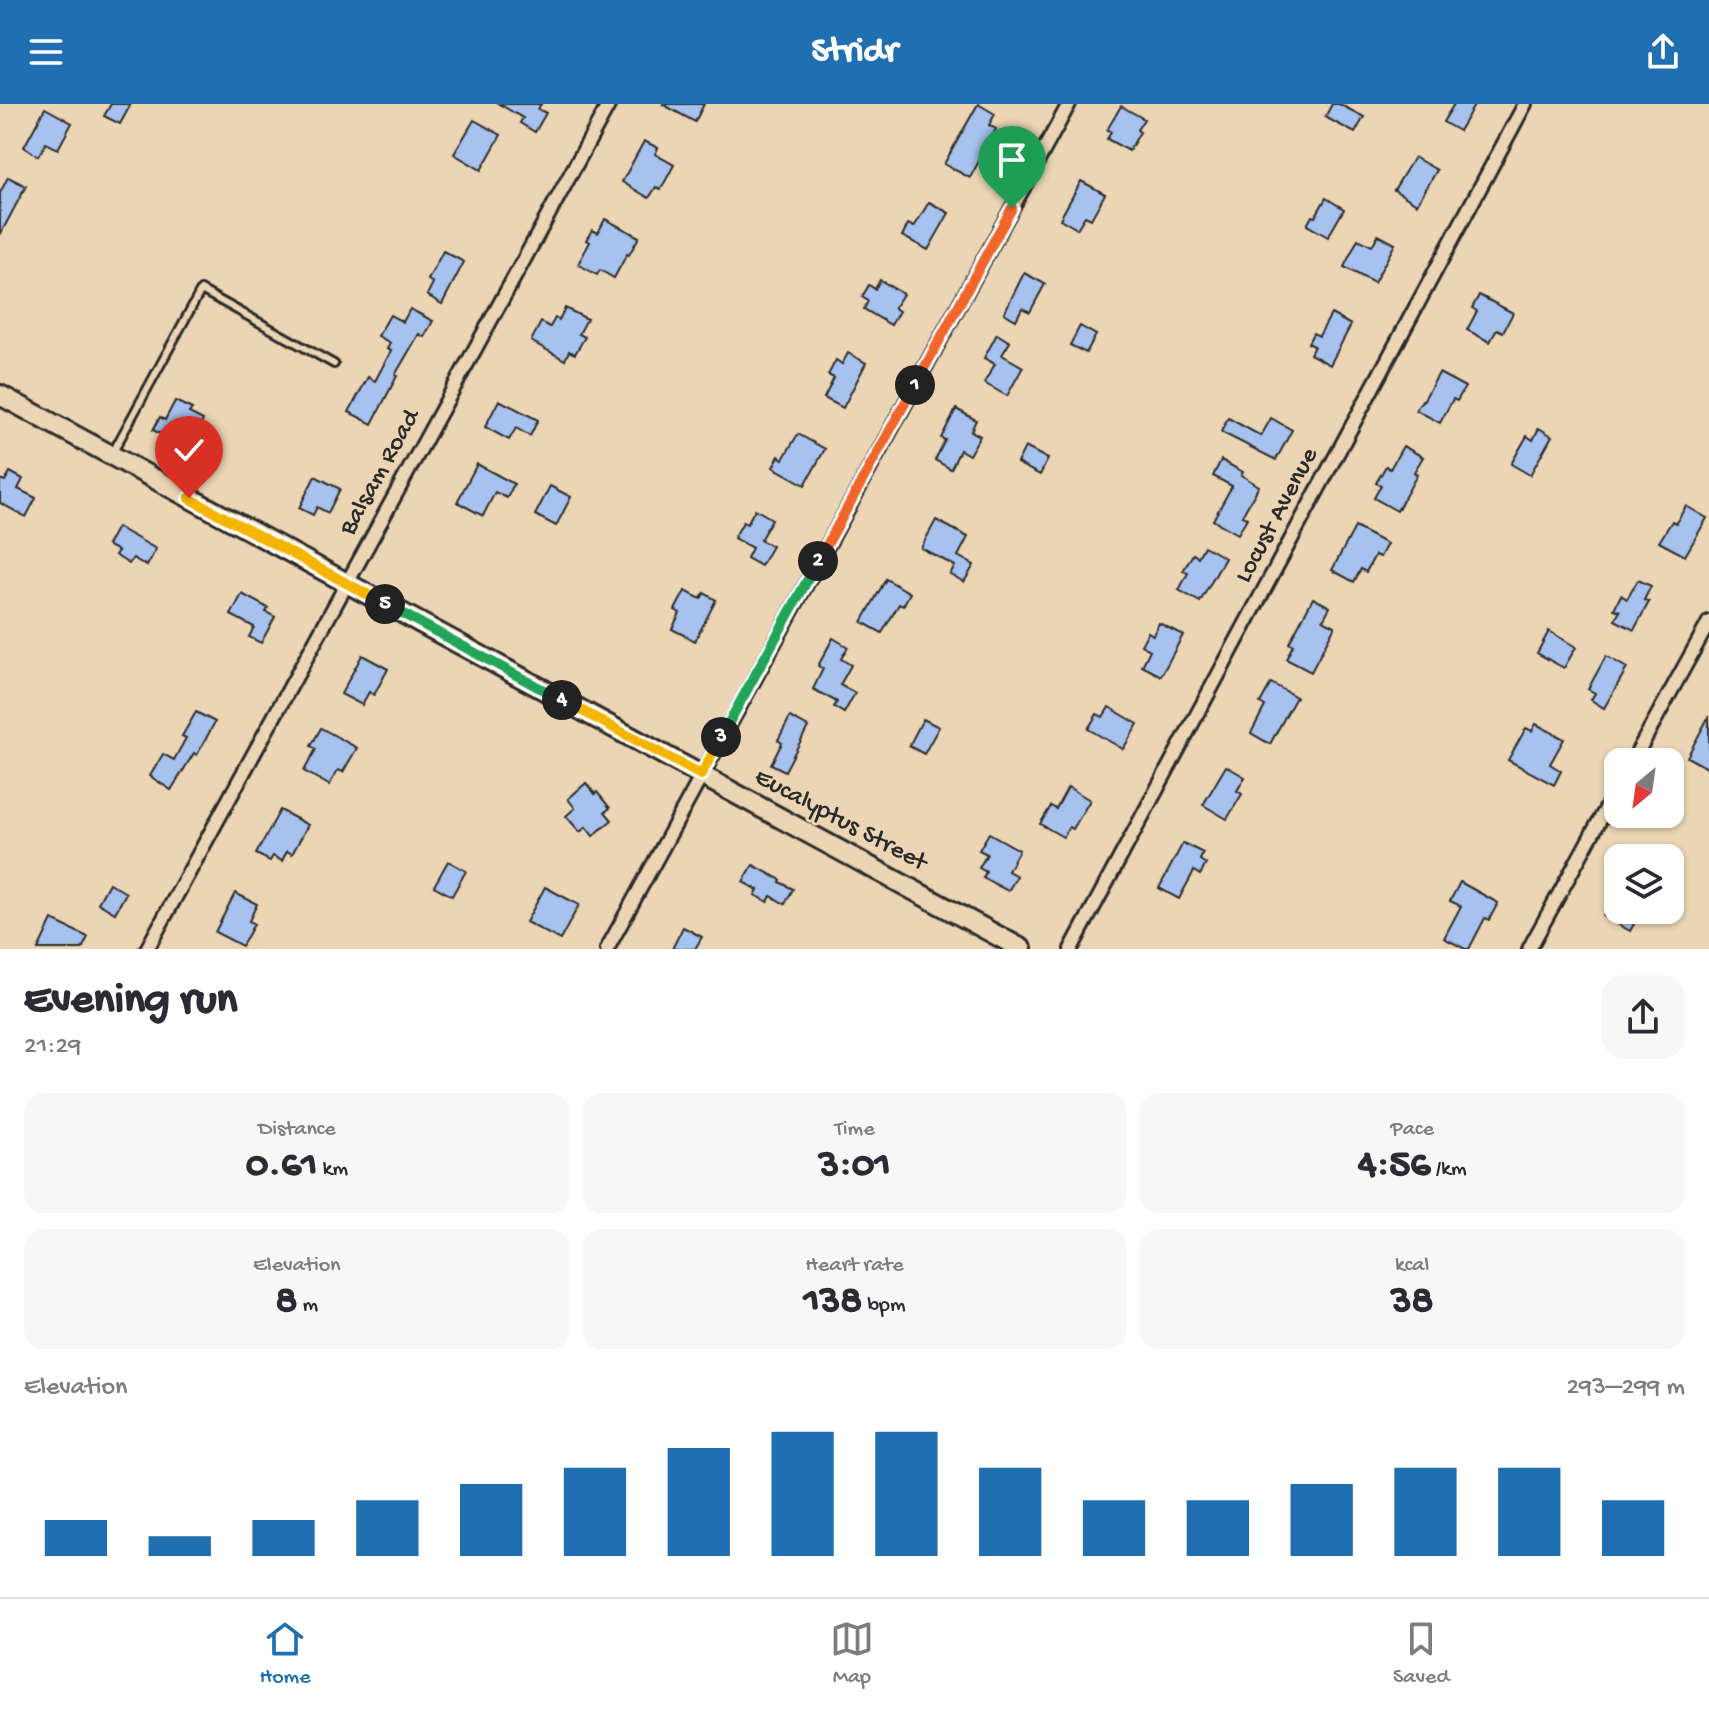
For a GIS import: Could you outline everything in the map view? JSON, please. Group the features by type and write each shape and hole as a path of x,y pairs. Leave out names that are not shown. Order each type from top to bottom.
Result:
{"main road":[{"name":"Eucalyptus Street","path":"0,395 1022,949"}],"street":[{"name":"Balsam Road","path":"147,949 609,104"},
{"path":"607,949 1069,104"},
{"name":"Locust Avenue","path":"1071,949 1525,104"},
{"path":"1640,748 1709,622"},
{"path":"1529,949 1604,812"}],"lane":[{"path":"111,455 201,290 334,364"}],"building":[{"path":"111,104 131,104 120,124 104,116"},
{"path":"499,104 541,104 538,109 546,113 535,132 520,123 523,118"},
{"path":"662,104 704,104 695,122"},
{"path":"978,104 995,114 989,125 996,129 970,178 944,164"},
{"path":"1332,104 1339,104 1364,117 1355,133 1325,117"},
{"path":"1454,104 1475,104 1459,131 1443,122"},
{"path":"1121,106 1144,119 1129,151 1107,139 1111,132 1107,130"},
{"path":"45,108 72,123 58,149 46,143 38,156 24,147"},
{"path":"474,120 501,135 481,170 454,154"},
{"path":"644,141 658,148 655,154 674,165 661,189 656,187 649,198 622,182"},
{"path":"1414,157 1437,170 1417,204 1394,190"},
{"path":"8,177 26,186 0,235 0,193"},
{"path":"1081,181 1105,194 1091,219 1085,216 1077,229 1060,219"},
{"path":"1326,198 1344,209 1328,237 1307,225"},
{"path":"929,202 949,213 928,250 902,236 908,224 914,227"},
{"path":"605,219 639,237 614,278 600,270 597,275 578,264 590,242 586,240 592,230 598,233"},
{"path":"1378,235 1395,244 1374,283 1344,267 1358,239 1372,246"},
{"path":"443,251 464,262 442,304 427,295 433,283 428,280"},
{"path":"1024,273 1045,284 1030,312 1022,308 1016,320 1004,313"},
{"path":"880,280 903,294 894,308 899,311 891,325 864,309 868,301 862,297 869,285 875,289"},
{"path":"1479,295 1513,313 1503,332 1497,329 1490,342 1467,330 1477,311 1472,308"},
{"path":"565,308 587,319 579,334 585,337 575,354 569,351 565,360 531,341 541,322 550,327 555,318 559,320"},
{"path":"410,309 433,321 424,337 419,334 372,424 349,412 368,377 375,381 391,351 387,349 390,343 378,336 390,315 403,322"},
{"path":"1331,314 1351,325 1330,365 1310,354 1314,346 1308,343 1313,333 1319,336"},
{"path":"1080,326 1096,335 1086,353 1070,345"},
{"path":"997,334 1010,342 1002,355 1023,367 1007,396 984,383 995,364 984,358"},
{"path":"848,353 866,363 843,408 824,398 834,378 828,375 836,360 842,364"},
{"path":"1439,373 1465,387 1457,401 1453,399 1440,423 1416,410"},
{"path":"499,400 538,420 530,436 516,428 509,440 485,427"},
{"path":"175,401 192,409 189,413 203,420 192,441 172,431 168,438 153,430 160,417 165,420"},
{"path":"956,409 976,420 971,431 980,436 969,455 960,450 951,469 935,460 945,440 941,438"},
{"path":"1228,418 1261,436 1271,418 1292,430 1276,460 1221,432"},
{"path":"1539,428 1552,436 1530,475 1511,464 1527,436 1533,440"},
{"path":"798,434 825,449 805,485 773,467 779,456 783,459"},
{"path":"1403,446 1423,457 1414,472 1417,475 1397,511 1374,498 1381,485 1376,483 1386,466 1390,469"},
{"path":"1025,447 1048,459 1040,475 1017,463"},
{"path":"1221,460 1243,472 1241,475 1259,486 1242,516 1247,518 1238,534 1213,520 1232,486 1213,476"},
{"path":"477,464 514,484 507,498 495,492 483,516 457,502"},
{"path":"10,472 23,479 18,489 36,498 26,517 0,503 0,479 5,481"},
{"path":"315,476 340,489 328,513 317,507 313,515 299,508"},
{"path":"550,486 571,497 556,526 535,515"},
{"path":"1686,506 1707,518 1685,556 1659,542"},
{"path":"755,509 772,519 760,540 772,546 761,566 747,558 752,548 734,538"},
{"path":"936,520 968,537 958,556 974,565 964,582 950,574 955,566 921,548"},
{"path":"117,527 156,549 147,566 133,558 129,564 115,555 118,551 107,545"},
{"path":"1355,527 1387,544 1380,557 1375,555 1366,572 1361,569 1354,582 1332,570"},
{"path":"1204,546 1225,558 1200,602 1179,590 1188,573 1183,571 1193,554 1198,557"},
{"path":"886,579 910,593 903,606 899,604 882,633 862,622"},
{"path":"1638,580 1651,586 1644,600 1649,602 1634,630 1615,620 1620,611 1614,609 1621,595 1627,599"},
{"path":"685,591 701,599 704,593 716,600 695,641 672,629 680,613 675,610"},
{"path":"242,594 268,608 266,612 275,617 261,643 249,637 254,627 231,615"},
{"path":"1313,598 1330,607 1323,620 1335,626 1311,672 1286,659 1293,645 1289,643"},
{"path":"1159,623 1183,635 1161,676 1142,666 1150,650 1141,645 1148,632 1153,635"},
{"path":"1549,631 1576,647 1564,668 1537,653"},
{"path":"833,638 848,647 841,659 851,665 840,685 855,693 844,713 834,707 837,702 813,689 823,669 818,666"},
{"path":"362,655 388,669 374,695 369,692 362,705 341,694"},
{"path":"1606,656 1627,668 1604,708 1591,700 1595,693 1588,689"},
{"path":"1271,683 1296,697 1270,744 1251,733 1265,706 1260,703"},
{"path":"1109,707 1138,724 1123,749 1088,729 1097,714 1103,717"},
{"path":"196,712 215,722 197,755 194,753 171,790 150,776 163,754 174,760 186,738 182,736"},
{"path":"1709,716 1709,769 1687,757"},
{"path":"790,717 808,727 785,771 771,764 782,743 778,740"},
{"path":"923,719 939,727 924,754 909,746"},
{"path":"1536,724 1564,739 1550,764 1561,771 1554,785 1508,760 1526,728 1532,731"},
{"path":"321,728 357,748 343,772 338,770 329,785 304,771 316,749 311,746"},
{"path":"1226,766 1245,777 1237,791 1242,794 1227,819 1203,805"},
{"path":"586,783 610,808 605,812 612,820 593,836 586,827 580,832 566,816 575,808 568,799"},
{"path":"1068,787 1090,800 1073,829 1069,827 1063,837 1040,824 1051,806 1056,809"},
{"path":"280,810 308,825 292,854 287,851 282,861 273,856 270,861 256,854"},
{"path":"989,833 1019,850 1008,871 1017,876 1008,891 983,878 986,872 979,868 987,854 979,850"},
{"path":"1183,843 1203,853 1200,860 1206,864 1200,875 1194,871 1179,899 1159,888"},
{"path":"448,861 466,871 452,896 434,886"},
{"path":"753,865 793,889 785,904 771,896 768,902 755,895 758,890 743,882"},
{"path":"1460,882 1498,903 1489,920 1485,918 1469,949 1444,938 1461,906 1450,901"},
{"path":"109,883 126,893 115,913 98,903"},
{"path":"545,887 579,905 560,940 526,922"},
{"path":"235,893 257,904 249,921 254,924 242,946 215,932"},
{"path":"52,920 88,937 82,949 38,949"},
{"path":"1617,924 1634,924 1630,931"},
{"path":"683,927 702,937 695,949 672,949"}],"route":[{"path":"189,498 701,775 1012,208"}]}
